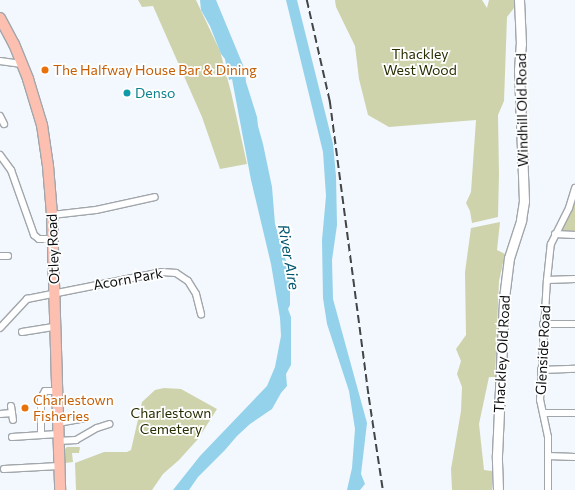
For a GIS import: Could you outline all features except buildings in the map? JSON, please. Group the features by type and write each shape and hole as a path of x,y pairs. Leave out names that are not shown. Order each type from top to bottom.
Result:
{"main road":[{"name":"Otley Road","path":"0,18 22,64 42,125 48,166 52,215 60,490"}],"street":[{"name":"Windhill Old Road","path":"519,0 521,41 519,70 524,201 521,220"},
{"path":"0,61 22,64"},
{"path":"0,116 4,124"},
{"path":"0,155 11,170 34,235 39,239 52,239"},
{"name":"Glenside Road","path":"548,490 548,437 540,400 543,324 551,244 569,208 575,188"},
{"path":"52,215 96,210 154,197"},
{"name":"Thackley Old Road","path":"498,490 497,455 504,298 509,258 521,220"},
{"path":"555,234 575,235"},
{"path":"0,256 8,256"},
{"name":"Acorn Park","path":"0,328 27,298 170,272 181,276 192,287 198,300 201,314"},
{"path":"547,280 575,279"},
{"path":"543,324 575,324"},
{"path":"22,332 55,327"},
{"path":"541,370 575,369"},
{"path":"41,435 41,398 45,391 57,391"},
{"path":"0,414 12,410 13,420"},
{"path":"543,413 575,413"},
{"path":"58,423 86,418"},
{"path":"12,437 41,435 76,440 97,428 109,424"},
{"path":"548,456 575,456"},
{"path":"4,469 59,466"}],"green space":[{"path":"138,0 196,0 220,51 247,164 220,169 202,117 153,6 142,7"},
{"name":"Thackley West Wood","path":"335,0 482,0 487,8 489,0 517,0 517,4 507,17 504,101 498,115 498,217 472,223 470,211 466,203 471,192 476,120 389,127 368,115 359,79 355,46 336,7"},
{"path":"575,188 575,235 556,232"},
{"path":"500,222 497,250 505,254 499,281 495,377 489,377 479,424 484,470 492,471 492,490 452,490 451,469 461,411 462,387 457,374 461,361 456,349 466,335 465,272 471,228"},
{"name":"Charlestown Cemetery","path":"164,388 181,389 217,409 198,439 179,460 163,474 152,490 76,490 75,463 104,452 127,452 131,450 142,402 155,390"},
{"path":"67,447 80,447 79,453 72,453 73,462 65,463 65,449"}],"water":[{"name":"River Aire","path":"200,0 216,0 245,70 246,82 257,117 272,187 275,224 286,261 290,288 290,305 288,309 291,317 291,365 286,374 287,386 281,393 272,409 250,424 237,436 198,477 189,490 173,490 200,456 267,386 275,367 281,336 280,318 271,264 251,180 232,79 229,80 225,59 221,54 210,26 201,10"},
{"path":"286,0 297,0 333,144 336,176 337,225 332,260 333,299 367,423 361,474 365,484 360,490 347,490 352,468 355,429 349,391 327,324 323,298 322,240 326,196 323,152"}],"railway":[{"path":"307,0 330,101 369,397 383,490"}],"place":[{"name":"The Halfway House Bar & Dining","path":"45,70"},
{"name":"Denso","path":"127,93"},
{"name":"Charlestown Fisheries","path":"25,408"}]}
